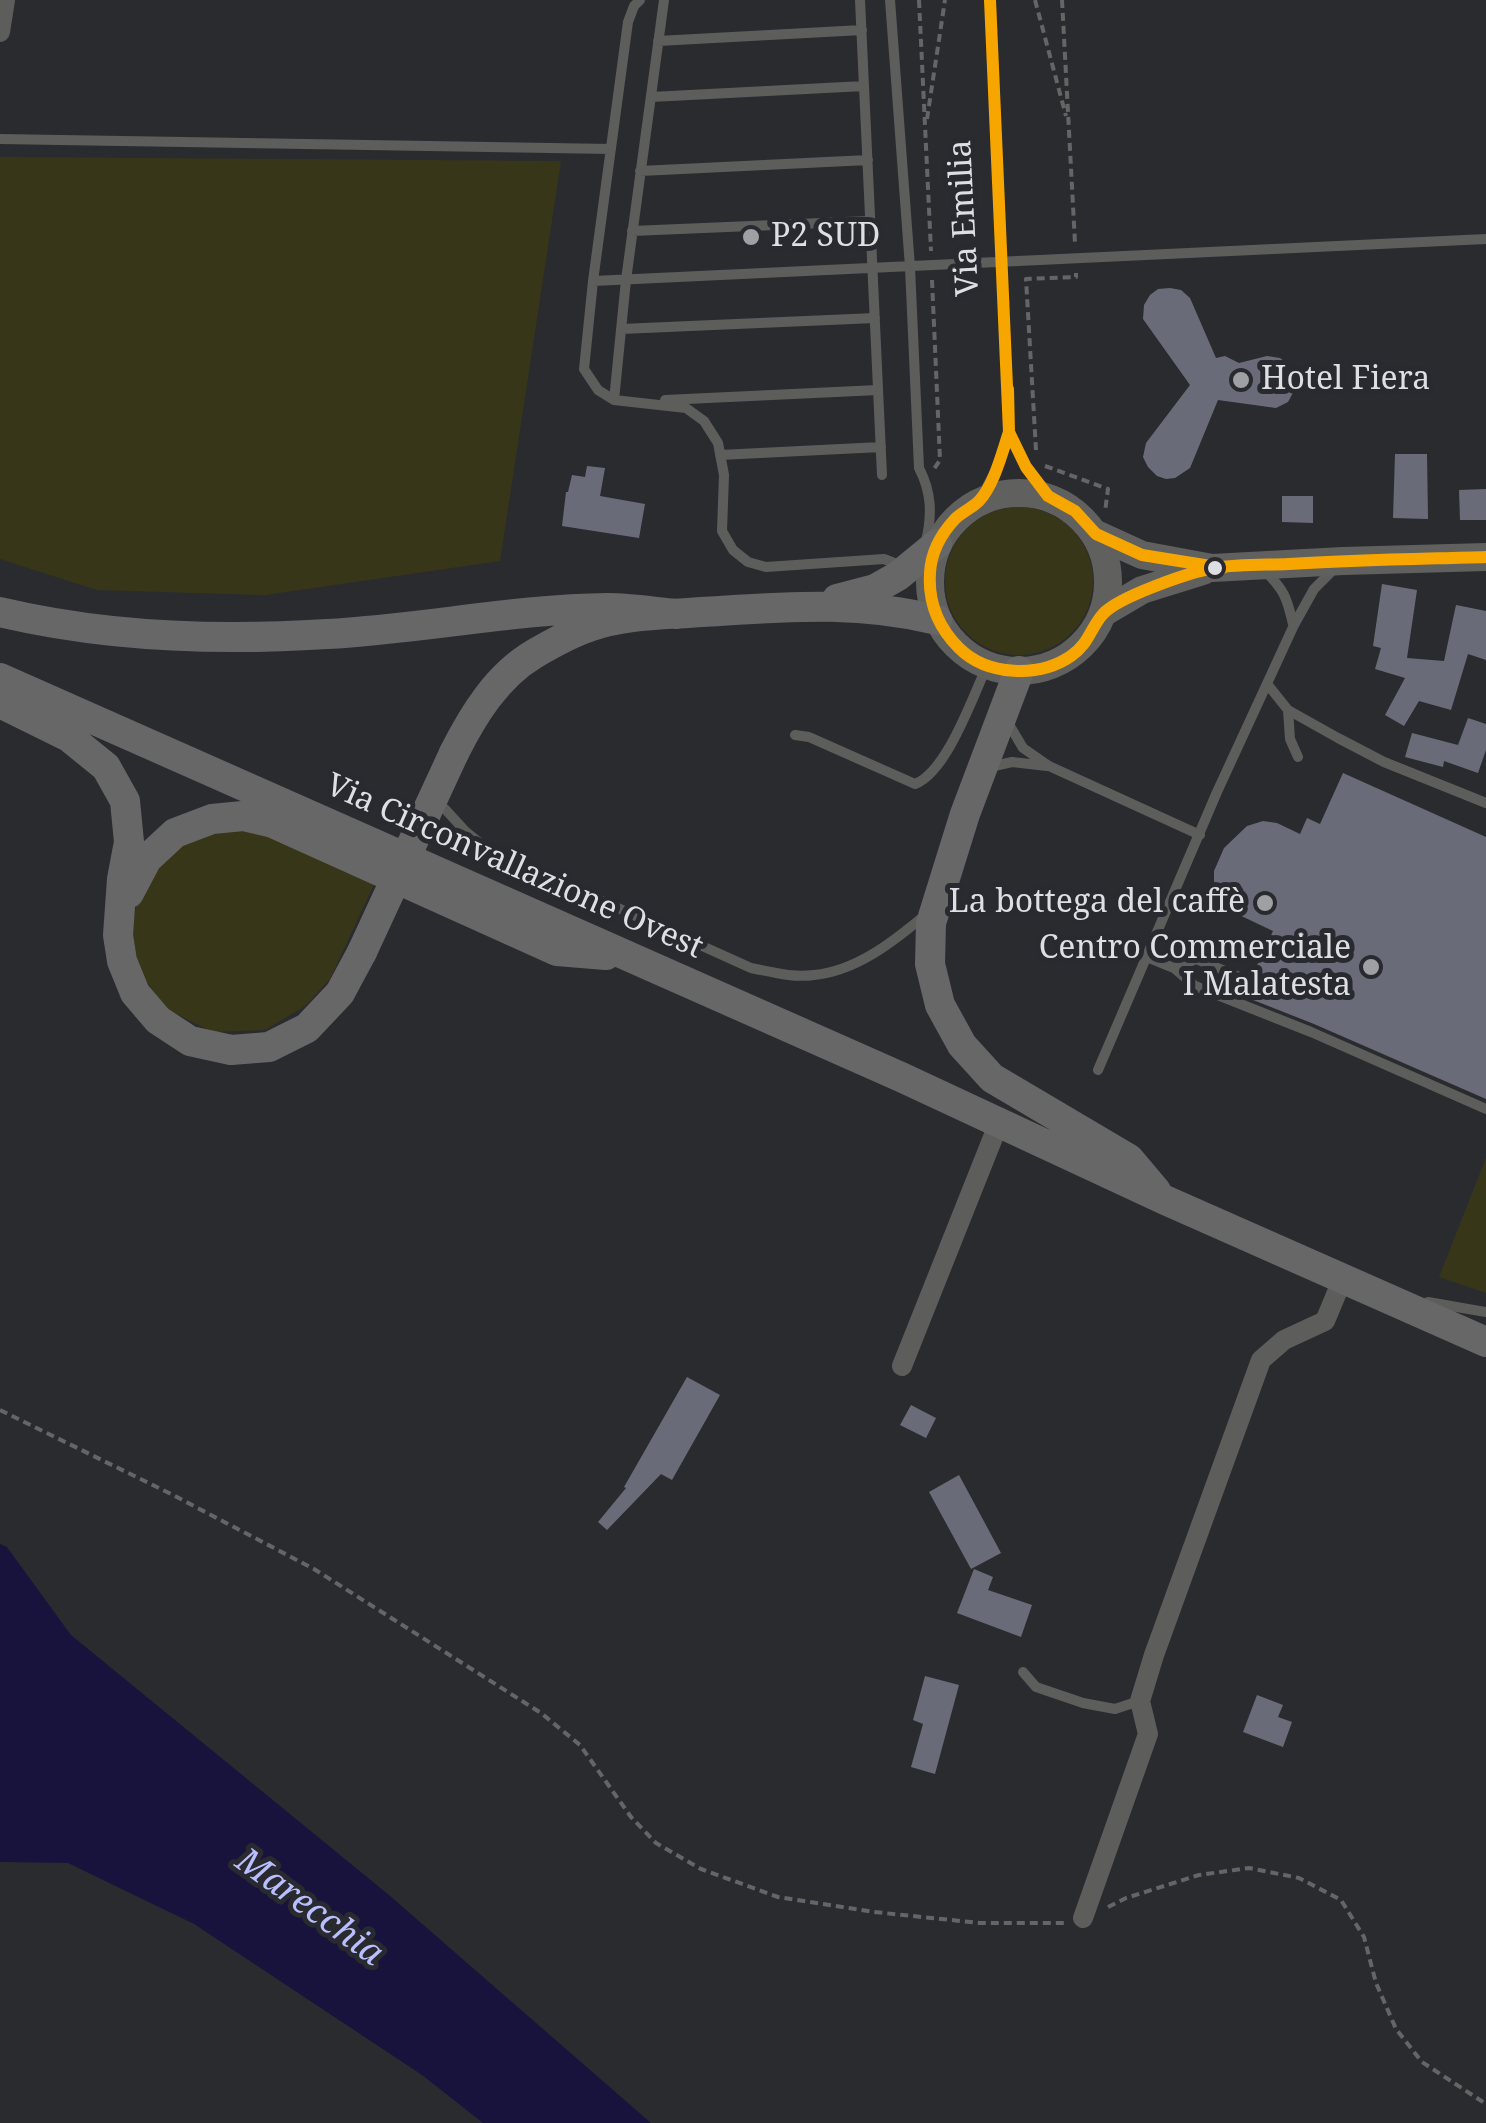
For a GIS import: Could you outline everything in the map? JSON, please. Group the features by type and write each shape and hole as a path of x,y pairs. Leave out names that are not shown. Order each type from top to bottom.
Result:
{"main road":[{"path":"814,605 875,589 922,556 955,519 980,500 1002,493 1048,496 1142,555 1212,568 1486,557"},
{"path":"922,556 930,569 930,595 937,620 966,654 986,666 1019,672 1046,668 1070,656 1090,637 1103,613 1109,586 1100,526"},
{"path":"1103,613 1142,590 1212,568"},
{"path":"0,703 69,736 106,766 126,801 129,842 118,935 122,961 135,993 158,1020 190,1041 231,1050 269,1047 307,1028 340,993 472,716 499,683 532,655 588,627 632,617 814,605 899,610 937,620"},
{"path":"0,612 131,633 226,638 328,634 610,608 677,614"},
{"path":"1019,672 980,772 931,923 930,964 940,1005 962,1045 992,1078 1129,1159 1165,1200"},
{"name":"Via Circonvallazione Ovest","path":"0,678 901,1077 1165,1200 1486,1342"},
{"path":"120,909 147,859 175,833 212,819 243,816 273,823 558,951 632,958"}],"street":[{"path":"0,32 4,0"},
{"path":"902,1366 998,1124"},
{"path":"1083,1918 1148,1734 1140,1701 1154,1654 1261,1360 1284,1340 1326,1321 1343,1278"}],"lane":[{"path":"640,0 628,22 592,281 584,368 598,390 614,400 686,408 704,421 718,443 724,476 722,531 732,550 748,562 766,567 922,556 927,538 931,506 920,468 890,0"},
{"path":"614,400 632,230 664,0"},
{"path":"860,0 882,476"},
{"name":"Via Emilia","path":"980,500 1010,432 990,0"},
{"path":"658,41 862,30"},
{"path":"651,96 864,86"},
{"path":"0,139 611,148"},
{"path":"640,171 868,160"},
{"path":"632,230 870,221"},
{"path":"592,281 1486,239"},
{"path":"621,329 875,318"},
{"path":"634,401 878,390"},
{"name":"Via Emilia","path":"1010,432 1026,467 1048,496"},
{"path":"720,455 880,448"},
{"path":"1098,1070 1294,624 1314,589 1343,561"},
{"path":"1259,566 1280,585 1294,624"},
{"path":"795,734 809,736 915,784 923,782 950,747 986,666"},
{"path":"1268,685 1288,710 1384,762 1486,803"},
{"path":"1288,710 1290,739 1298,757"},
{"path":"1003,713 1023,748 1048,766 1200,835"},
{"path":"980,772 1012,762 1048,766"},
{"path":"444,810 487,849 750,968 785,976 816,976 859,962 892,942 936,905"},
{"path":"1147,957 1174,968 1194,986 1311,1032 1486,1109"},
{"path":"1174,968 1196,959 1247,980"},
{"path":"1379,1294 1486,1312"},
{"path":"1023,1672 1036,1687 1083,1703 1115,1708 1140,1701"}],"path":[{"path":"919,0 940,460 926,481"},
{"path":"925,129 945,0"},
{"path":"1036,0 1068,127"},
{"path":"1036,454 1026,279 1076,278 1062,0"},
{"path":"1044,466 1108,489 1100,526"},
{"path":"0,1410 314,1568 542,1713 580,1745 631,1817 656,1843 701,1870 778,1897 980,1924 1061,1924 1199,1875 1249,1868 1299,1878 1341,1900 1364,1937 1376,1983 1396,2030 1422,2062 1486,2104"}],"shaded area":[{"path":"0,157 561,161 500,561 265,595 97,590 0,559"},
{"path":"1019,507 1047,513 1071,529 1087,553 1093,581 1087,609 1071,633 1047,649 1019,655 991,649 967,633 951,609 945,581 951,553 967,529 991,513"},
{"path":"259,828 375,882 330,979 305,1006 265,1030 213,1032 164,1008 138,968 132,928 138,896 155,867 179,845 212,830"},
{"path":"1486,1158 1486,1293 1439,1277"}],"water":[{"name":"Marecchia","path":"0,1544 7,1547 71,1635 389,1895 651,2123 483,2123 422,2075 194,1924 68,1863 0,1862"}],"building":[{"name":"Hotel Fiera","path":"1158,289 1181,290 1190,298 1216,358 1225,356 1239,363 1267,356 1280,358 1295,375 1294,391 1288,402 1276,408 1218,400 1190,468 1166,479 1148,467 1143,457 1146,443 1190,385 1143,319 1150,295"},
{"path":"1395,454 1427,454 1428,519 1393,518"},
{"path":"587,466 605,468 600,496 645,504 639,538 562,526 572,475 585,477"},
{"path":"1486,489 1486,520 1460,520 1459,490"},
{"path":"1282,496 1313,496 1313,523 1282,522"},
{"path":"1382,584 1417,590 1407,658 1444,661 1456,605 1486,611 1486,660 1468,654 1451,710 1419,701 1404,726 1385,715 1405,678 1375,669 1381,648 1373,646"},
{"path":"1468,718 1486,724 1486,750 1478,773 1444,761 1443,767 1405,757 1412,733 1458,745"},
{"name":"Centro Commerciale I Malatesta","path":"1343,773 1486,837 1486,1099 1243,996 1255,984 1253,974 1273,931 1235,913 1221,900 1214,884 1214,871 1224,848 1247,826 1263,821 1300,834 1307,818 1320,824"},
{"path":"687,1377 720,1395 672,1480 661,1474 607,1530 598,1522 626,1488"},
{"path":"911,1405 936,1418 926,1438 900,1425"},
{"path":"959,1475 1001,1553 971,1569 929,1492"},
{"path":"974,1569 993,1577 988,1590 1032,1605 1021,1637 957,1613"},
{"path":"925,1676 959,1685 935,1774 911,1767 923,1724 913,1720"},
{"path":"1257,1695 1283,1705 1278,1717 1292,1722 1283,1747 1243,1732"}],"transit line":[{"path":"990,0 1009,432 989,486 950,525 932,558 933,604 940,623 959,648 998,669 1044,668 1071,656 1082,646 1111,607 1155,586 1203,570 1242,565 1486,557"},
{"path":"1008,389 1009,432 1026,467 1048,496 1075,511 1096,534 1142,555 1223,568"}],"place":[{"name":"P2 SUD","path":"751,237"},
{"name":"Hotel Fiera","path":"1241,380"},
{"name":"La bottega del caffè","path":"1265,903"},
{"name":"Centro Commerciale I Malatesta","path":"1371,967"}]}
